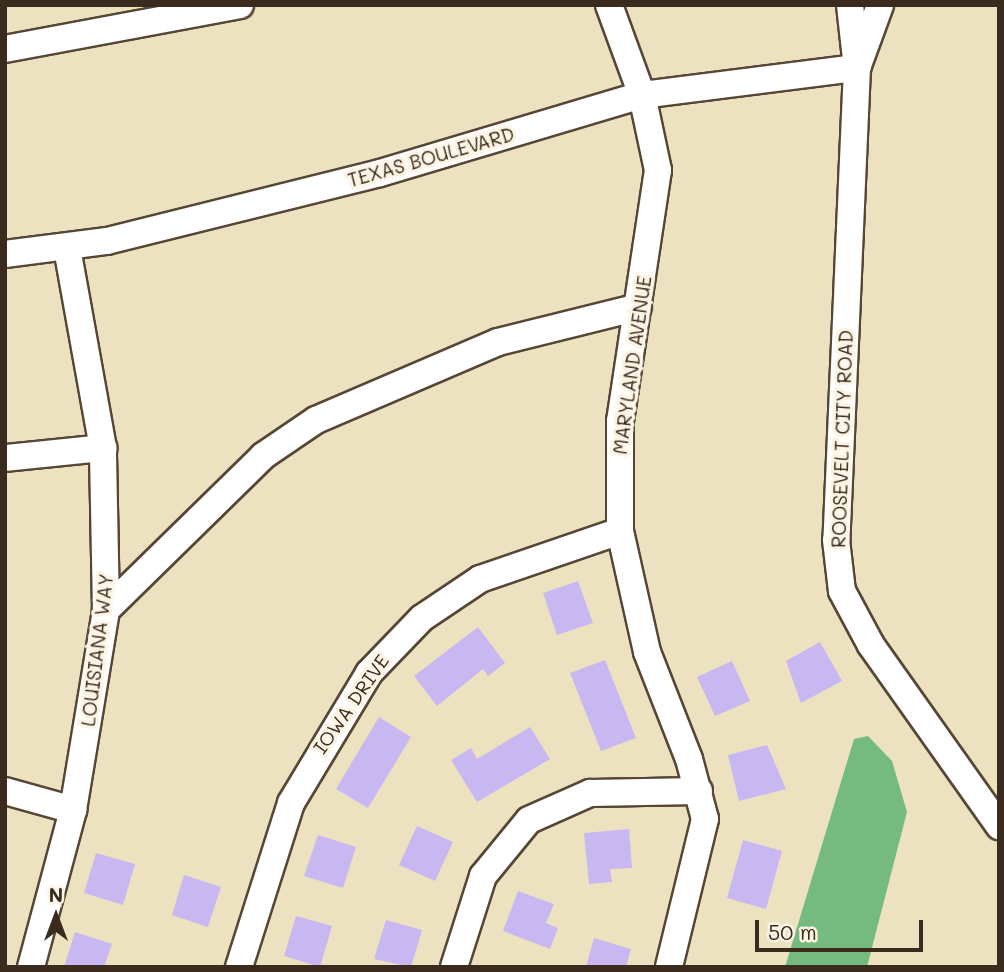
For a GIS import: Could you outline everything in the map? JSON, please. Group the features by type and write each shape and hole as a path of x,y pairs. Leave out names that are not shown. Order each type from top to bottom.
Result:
{"street":[{"path":"5,50 240,5"},
{"name":"MARYLAND AVENUE","path":"609,5 642,95 658,170 620,421 620,531 647,652 699,791 704,836 669,967"},
{"name":"ROOSEVELT CITY ROAD","path":"850,5 857,68 836,540 842,591 871,645 999,826"},
{"path":"857,68 880,5"},
{"name":"TEXAS BOULEVARD","path":"5,254 67,247 380,173 642,95 857,68"},
{"name":"LOUISIANA WAY","path":"31,967 73,810 106,610 103,448 67,247"},
{"path":"106,610 263,456 316,420 498,342 638,307"},
{"path":"5,458 103,448"},
{"name":"IOWA DRIVE","path":"239,967 291,803 369,673 422,618 480,579 620,531"},
{"path":"5,791 73,810"},
{"path":"454,967 488,868 529,820 590,793 699,791"}],"green space":[{"path":"868,736 892,761 907,812 867,967 785,967 854,739"}],"building":[{"path":"578,581 593,623 557,635 543,593"},
{"path":"478,627 505,663 488,676 483,669 437,706 414,676"},
{"path":"820,642 842,681 801,703 786,661"},
{"path":"605,660 636,738 601,751 570,673"},
{"path":"732,661 750,701 715,716 697,677"},
{"path":"379,717 411,737 368,808 336,789"},
{"path":"530,727 550,759 477,802 451,760 471,748 477,759"},
{"path":"767,745 786,789 739,801 728,755"},
{"path":"417,826 453,842 435,881 399,865"},
{"path":"629,829 632,868 610,869 612,882 589,884 584,833"},
{"path":"318,835 356,847 343,888 304,876"},
{"path":"743,840 782,851 766,909 727,898"},
{"path":"96,853 135,864 123,905 84,893"},
{"path":"184,875 221,887 208,927 172,915"},
{"path":"518,891 554,904 546,923 558,928 550,949 503,931"},
{"path":"296,916 332,926 320,967 284,956"},
{"path":"386,920 422,930 411,967 374,959"},
{"path":"75,932 112,944 104,967 64,967"},
{"path":"594,938 631,949 626,967 586,967"}]}
